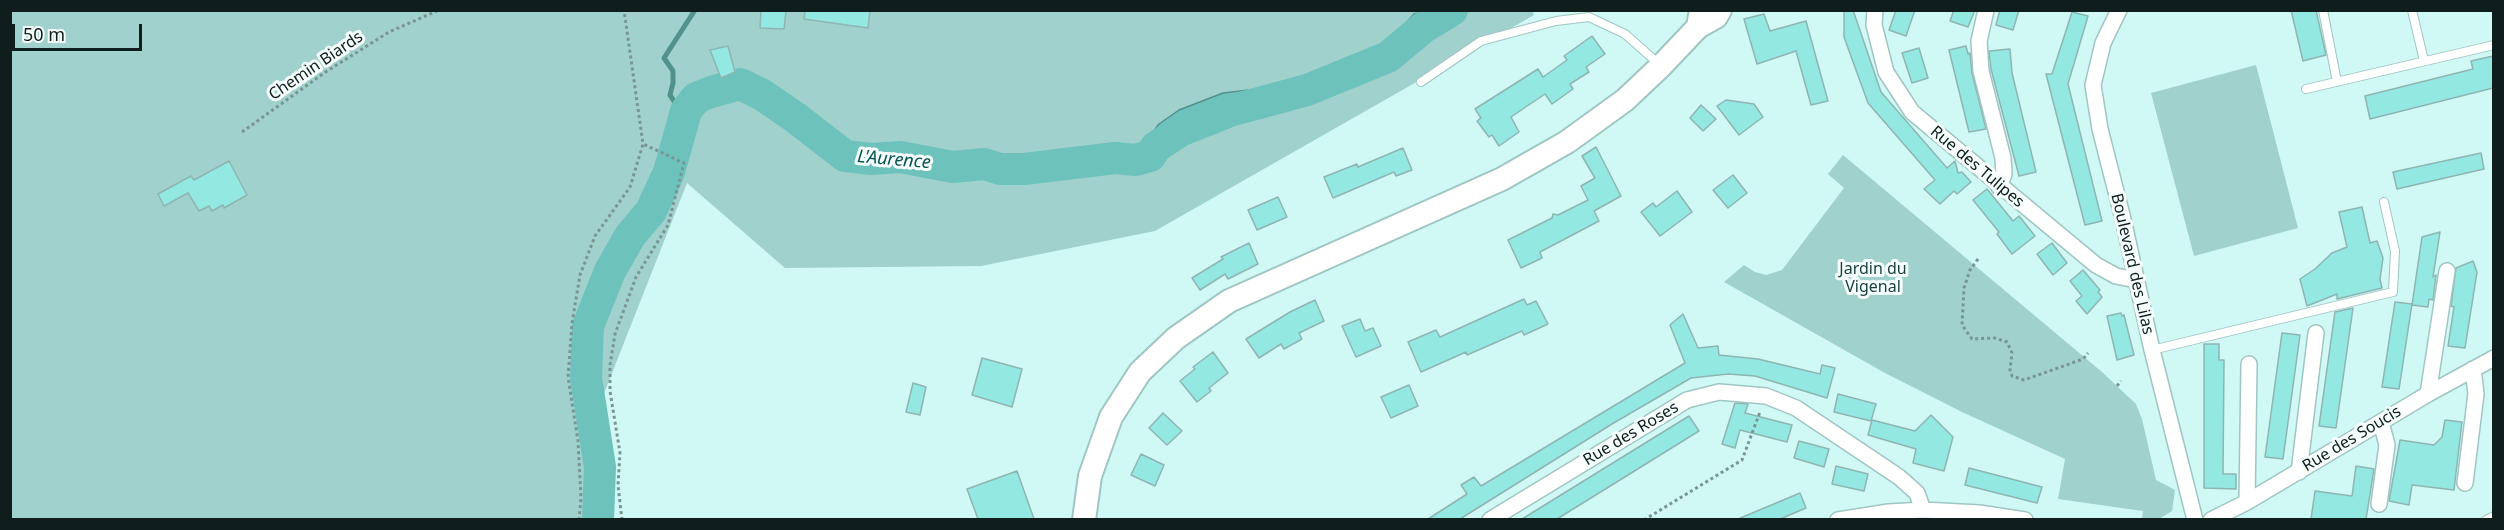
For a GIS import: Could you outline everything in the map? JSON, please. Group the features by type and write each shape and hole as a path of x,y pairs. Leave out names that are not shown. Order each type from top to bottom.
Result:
{"main road":[{"path":"1084,519 1090,476 1111,417 1140,372 1183,332 1229,301 1502,179 1536,161 1625,100 1661,66 1700,19 1716,17 1720,10"}],"street":[{"name":"Rue des Tulipes","path":"1875,10 1874,25 1886,72 1912,111 1999,187 2096,265 2116,276 2136,280"},
{"path":"1986,10 1979,41 1980,61 2003,158 2004,174 1999,187"},
{"name":"Boulevard des Lilas","path":"2119,10 2103,43 2093,85 2100,129 2195,519"},
{"path":"2428,394 2447,271"},
{"path":"2299,472 2316,333"},
{"name":"Rue des Soucis","path":"2211,519 2247,502 2493,358"},
{"path":"2247,502 2249,364"},
{"path":"2465,483 2476,394 2473,369"},
{"name":"Rue des Roses","path":"1490,519 1687,400 1719,393 1766,396 1796,408 1899,477 1917,493 1923,510"},
{"path":"2379,504 2387,445 2381,422"},
{"path":"1838,519 1923,510 1979,513 2025,519"}],"lane":[{"path":"2323,10 2337,82"},
{"path":"2412,10 2424,61"},
{"path":"1421,82 1481,41 1556,21 1589,17 1625,34 1661,66"},
{"path":"2306,89 2493,45"},
{"path":"2152,350 2392,292 2395,251 2384,202"},
{"path":"2486,519 2493,516"}],"path":[{"name":"Chemin Biards","path":"242,132 324,73 389,32 439,10"},
{"path":"579,519 581,498 578,441 568,377 572,323 580,275 595,236 630,187 643,144 624,10"},
{"path":"622,519 618,485 620,453 610,391 610,365 615,334 636,277 668,225 684,164 643,144"},
{"path":"1978,259 1970,270 1964,288 1962,325 1972,339 1995,338 2007,342 2012,353 2010,370 2012,376 2024,380 2083,359 2088,353"},
{"path":"2117,386 2121,381"},
{"path":"1644,519 1742,460 1766,396"}],"green space":[{"path":"1532,10 1534,15 1155,231 981,266 785,268 687,183 603,396 613,519 11,520 10,11"},
{"path":"2256,65 2298,228 2194,256 2151,93"},
{"name":"Jardin du Vigenal","path":"1843,155 2102,372 2136,404 2142,419 2156,480 2175,490 2172,511 2159,519 2142,519 2143,511 2058,499 2065,459 1962,412 1885,373 1724,282 1744,265 1755,272 1766,275 1782,270 1844,188 1828,174"}],"shaded area":[{"path":"1427,10 1452,11 1424,27 1388,57 1307,90 1233,110 1180,131 1156,147 1150,156 1135,160 1115,158 1024,169 1000,169 984,164 953,167 900,157 872,159 845,156 761,94 740,84 711,92 696,98 686,111 669,172 651,211 630,236 610,271 588,326 578,336 604,262 617,241 620,231 645,205 650,189 655,183 656,173 663,156 666,156 676,100 683,91 699,83 745,73 773,90 809,120 842,142 857,148 902,147 947,160 976,156 997,161 1063,154 1091,156 1115,151 1131,152 1138,151 1159,124 1179,110 1223,93 1266,88 1281,82 1306,79 1389,42 1414,14"}],"building":[{"path":"761,10 786,10 784,29 760,28"},
{"path":"805,10 870,10 868,28 804,19"},
{"path":"1844,10 1853,10 1881,92 1947,168 1955,161 1958,173 1962,172 1971,182 1957,194 1954,191 1940,204 1924,189 1935,180 1868,103 1844,37"},
{"path":"1896,10 1915,10 1906,36 1889,30"},
{"path":"1954,10 1975,10 1968,27 1950,21"},
{"path":"2000,10 2019,10 2013,30 1996,25"},
{"path":"2291,10 2316,10 2326,55 2303,61"},
{"path":"2072,12 2088,16 2068,84 2102,221 2085,225 2046,74 2052,74"},
{"path":"1764,14 1770,31 1806,21 1828,101 1811,105 1796,51 1757,64 1744,19"},
{"path":"1592,36 1605,54 1586,67 1589,72 1570,84 1573,89 1552,104 1545,94 1511,117 1519,132 1499,146 1492,135 1489,137 1477,121 1481,118 1475,109 1538,69 1543,77 1567,60 1564,56"},
{"path":"728,46 735,72 721,78 710,50"},
{"path":"1966,46 1968,54 1970,53 1972,73 1986,129 1969,132 1949,50"},
{"path":"1919,48 1928,78 1912,83 1902,53"},
{"path":"2010,49 2012,73 2036,172 2019,176 1991,69 1989,51"},
{"path":"2493,56 2493,88 2370,119 2365,96 2473,69 2471,61"},
{"path":"1726,100 1754,104 1763,117 1739,135 1717,106"},
{"path":"1701,105 1716,119 1703,131 1690,118"},
{"path":"1596,147 1621,196 1594,211 1599,221 1540,252 1542,258 1521,268 1508,240 1552,218 1553,214 1558,215 1588,200 1581,186 1595,178 1582,156"},
{"path":"1403,148 1412,170 1396,176 1394,172 1333,198 1324,177 1357,164 1358,167"},
{"path":"2481,153 2484,169 2397,189 2393,172"},
{"path":"229,161 247,195 224,208 223,205 212,211 209,206 199,211 188,193 164,206 158,194 191,176 194,180"},
{"path":"1733,175 1747,193 1728,208 1713,190"},
{"path":"1987,189 2013,221 2019,216 2035,236 2012,254 1997,234 1999,232 1973,200"},
{"path":"1677,191 1692,212 1660,236 1641,212 1653,203 1656,207"},
{"path":"1278,197 1287,217 1257,230 1248,210"},
{"path":"2362,207 2370,243 2377,241 2383,258 2380,279 2382,288 2337,299 2337,294 2307,306 2300,279 2332,253 2347,247 2339,212"},
{"path":"2440,232 2433,277 2436,275 2433,300 2429,299 2428,307 2412,305 2422,237"},
{"path":"1249,243 1258,264 1228,279 1225,274 1200,290 1192,278 1223,259 1221,257"},
{"path":"2052,243 2067,263 2053,275 2037,254"},
{"path":"2473,261 2477,272 2465,348 2448,346 2454,307 2451,306 2456,268"},
{"path":"2083,270 2100,290 2098,292 2102,297 2087,314 2076,301 2082,296 2070,281"},
{"path":"1524,299 1527,305 1536,301 1548,324 1524,335 1522,331 1467,355 1466,352 1421,372 1408,342 1436,330 1440,337"},
{"path":"1315,300 1324,321 1299,333 1302,339 1284,349 1281,344 1259,358 1246,339 1290,312"},
{"path":"2395,302 2412,304 2399,389 2382,387"},
{"path":"2353,308 2336,428 2319,426 2335,312"},
{"path":"2121,313 2122,316 2124,315 2134,355 2117,360 2107,316"},
{"path":"1683,314 1698,348 1718,346 1719,355 1758,359 1820,374 1822,365 1835,368 1827,398 1755,376 1728,374 1691,378 1612,424 1460,519 1428,519 1467,494 1461,485 1474,477 1481,486 1685,363 1670,325"},
{"path":"1360,319 1365,331 1373,328 1381,346 1356,357 1342,326"},
{"path":"2282,333 2300,335 2283,459 2265,457"},
{"path":"2204,344 2219,344 2219,360 2224,360 2223,474 2236,474 2236,489 2204,488"},
{"path":"1213,352 1228,373 1209,388 1211,391 1197,402 1180,381 1195,369 1193,367"},
{"path":"982,358 1022,369 1012,407 972,395"},
{"path":"913,383 926,387 920,415 906,412"},
{"path":"1409,385 1418,406 1391,418 1381,397"},
{"path":"1838,394 1876,404 1871,421 1834,412"},
{"path":"1735,403 1748,404 1745,413 1792,425 1787,442 1740,430 1735,448 1722,444"},
{"path":"1163,413 1182,431 1167,445 1149,428"},
{"path":"1931,415 1953,437 1944,471 1913,463 1916,449 1868,435 1872,420 1915,431"},
{"path":"1689,416 1699,431 1557,519 1522,519"},
{"path":"2445,420 2462,422 2454,490 2412,485 2409,505 2389,501 2400,440 2434,445 2442,437"},
{"path":"1799,441 1829,449 1824,467 1794,458"},
{"path":"1141,454 1164,465 1155,486 1131,475"},
{"path":"1836,466 1868,474 1864,491 1832,484"},
{"path":"2356,466 2374,469 2366,519 2311,519 2315,491 2352,496"},
{"path":"1969,468 2042,487 2037,503 1965,485"},
{"path":"1017,471 1034,519 978,519 967,489"},
{"path":"1800,493 1806,508 1780,519 1738,519"}],"waterway":[{"path":"674,101 670,95 673,71 664,58 695,10"},
{"name":"L'Aurence","path":"598,520 600,467 586,378 588,326 610,271 630,236 651,211 669,172 686,111 696,98 740,84 761,94 845,156 872,159 900,157 953,167 984,164 1000,169 1024,169 1115,158 1135,160 1150,156 1156,147 1180,131 1233,110 1307,90 1388,57 1424,27 1452,10"}]}
